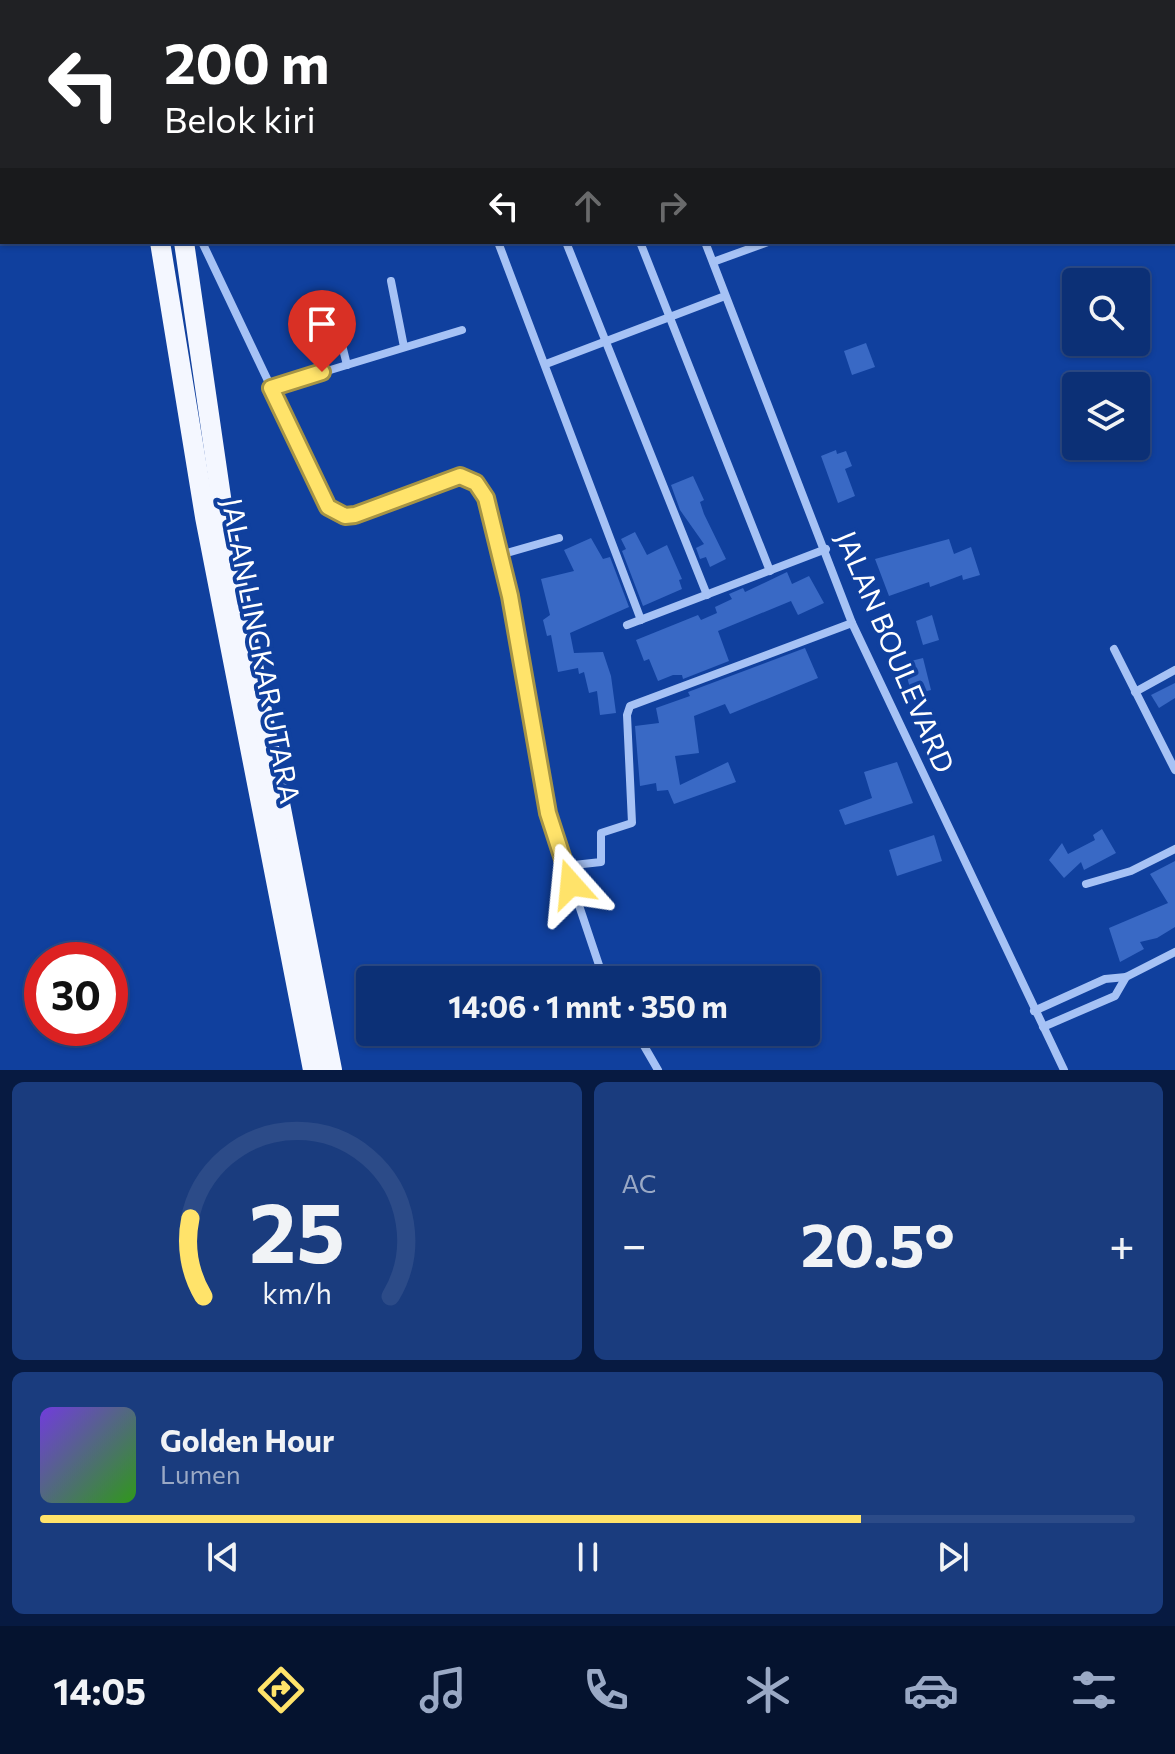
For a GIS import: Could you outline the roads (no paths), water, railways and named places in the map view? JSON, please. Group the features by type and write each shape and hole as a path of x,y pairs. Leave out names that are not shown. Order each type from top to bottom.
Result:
{"main road":[{"name":"JALAN LINGKAR UTARA","path":"160,244 205,517 313,1070"},
{"name":"JALAN LINGKAR UTARA","path":"184,244 223,511 332,1070"},
{"path":"175,336 198,335"}],"street":[{"path":"203,244 328,507 334,513 355,515 460,476 470,479 486,498 500,555 548,813 599,966"},
{"path":"499,244 641,620"},
{"path":"567,244 707,595"},
{"path":"641,244 770,571"},
{"name":"JALAN BOULEVARD","path":"706,244 852,623 1064,1070"},
{"path":"713,262 762,244"},
{"path":"391,281 404,347"},
{"path":"546,364 725,296"},
{"path":"330,297 347,365"},
{"path":"271,388 462,330"},
{"path":"500,555 559,538"},
{"path":"627,625 826,549"},
{"path":"565,866 601,862 601,833 632,823 627,711 630,706 852,623"},
{"path":"1114,649 1174,767"},
{"path":"1135,692 1175,670"},
{"path":"1086,884 1131,871 1175,849"},
{"path":"1034,1011 1105,979 1126,977 1175,952"},
{"path":"1043,1027 1115,996 1126,977"},
{"path":"644,1046 658,1070"}]}
